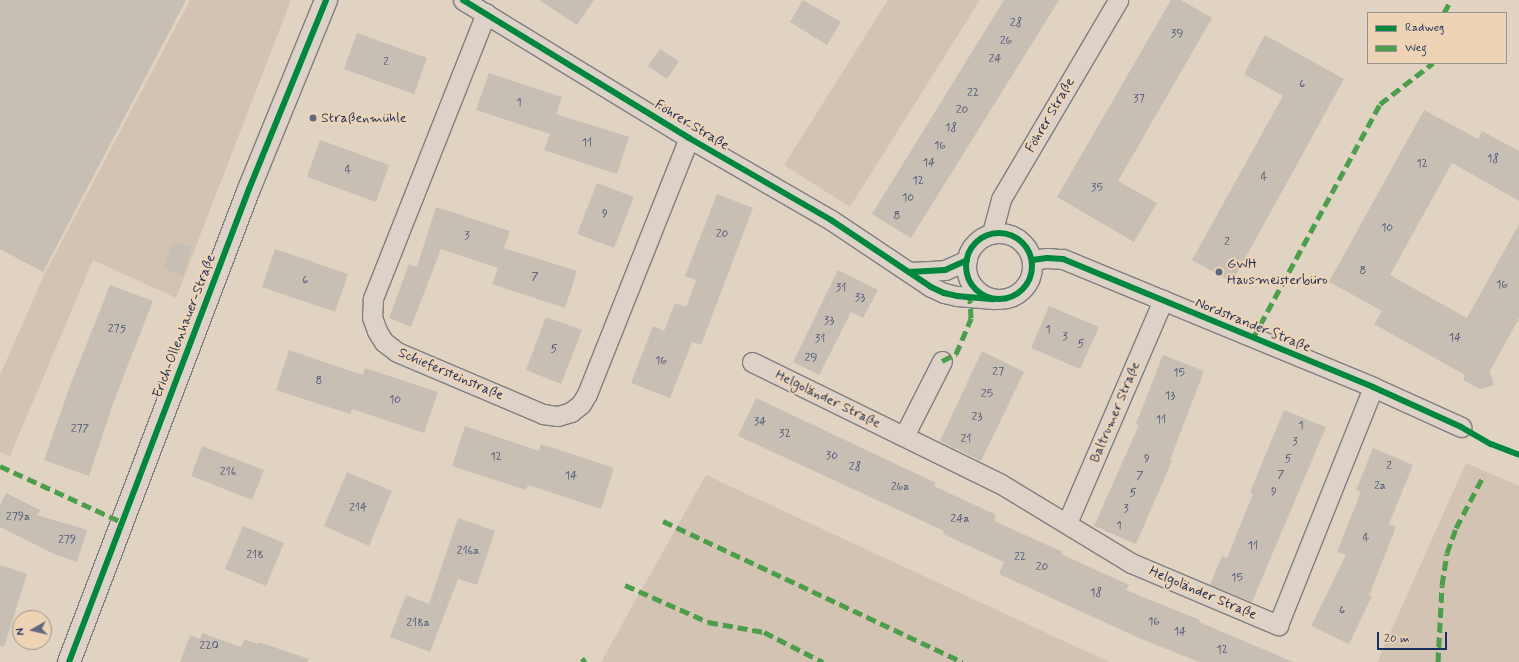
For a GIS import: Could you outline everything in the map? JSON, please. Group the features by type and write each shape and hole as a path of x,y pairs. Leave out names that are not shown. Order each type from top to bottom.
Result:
{"street":[{"name":"Erich-Ollenhauer-Straße","path":"70,662 249,189 326,0"},
{"name":"Föhrer Straße","path":"463,0 689,138 831,220 931,287 944,293 993,299 1004,299 1014,296 1023,290 1031,276 1032,260"},
{"name":"Föhrer Straße","path":"992,233 1001,199 1118,0"},
{"name":"Schiefersteinstraße","path":"486,13 373,299 372,317 377,331 384,342 397,352 543,414 558,416 571,412 581,404 587,394 689,138"},
{"path":"993,299 975,289 970,280 967,270 967,260 975,243 992,233 1003,233 1018,238 1029,250 1032,260"},
{"name":"Nordstrander Straße","path":"1032,260 1047,258 1063,259 1373,387 1461,427"},
{"path":"909,272 945,270 967,260"},
{"name":"Baltrumer Straße","path":"1067,523 1163,300"},
{"path":"904,436 942,361"},
{"name":"Helgoländer Straße","path":"752,362 1001,484 1067,523 1131,564 1278,625 1373,387"}],"shaded area":[{"path":"190,0 291,0 176,298 93,260 10,456 0,452 0,375 44,275"},
{"path":"888,0 980,0 850,207 784,165"},
{"path":"1466,463 1519,486 1519,662 1377,662"},
{"path":"706,475 1109,662 601,662"}],"building":[{"path":"0,0 186,0 43,272 0,249"},
{"path":"539,0 594,0 577,25"},
{"path":"803,0 841,22 827,45 790,22"},
{"path":"1004,0 1059,0 911,238 872,214"},
{"path":"1171,0 1181,0 1212,18 1118,181 1157,203 1134,242 1057,197"},
{"path":"357,33 427,58 414,94 344,69"},
{"path":"1265,35 1344,79 1232,282 1192,260 1283,96 1244,74"},
{"path":"660,49 679,61 667,79 648,66"},
{"path":"489,73 562,97 556,114 629,137 617,174 544,150 550,134 476,110"},
{"path":"1424,110 1478,139 1482,131 1519,151 1519,201 1452,163 1390,275 1467,318 1519,224 1519,318 1490,371 1494,385 1480,389 1463,380 1465,375 1374,324 1382,311 1329,282"},
{"path":"320,140 389,165 376,202 307,177"},
{"path":"597,183 634,197 614,248 577,234"},
{"path":"717,194 753,208 701,345 692,342 670,398 631,383 653,326 664,331 675,303 686,307 696,280 685,276"},
{"path":"436,207 510,231 504,248 577,271 565,308 492,284 498,268 441,249 411,327 389,318 409,264 417,267"},
{"path":"173,241 192,248 183,276 163,268"},
{"path":"275,249 348,274 335,312 262,287"},
{"path":"838,270 878,290 863,318 851,312 819,375 793,362"},
{"path":"110,285 153,301 115,398 89,476 44,460 71,383"},
{"path":"1049,306 1099,327 1080,369 1031,348"},
{"path":"546,317 582,330 561,384 526,370"},
{"path":"289,350 363,375 365,368 438,392 424,433 352,409 350,414 276,390"},
{"path":"982,351 1024,372 981,461 940,441"},
{"path":"1163,355 1204,371 1170,460 1172,461 1136,544 1094,526 1139,425 1136,424"},
{"path":"756,398 936,483 934,486 996,515 994,521 1063,552 1061,554 1129,585 1126,590 1200,620 1199,622 1293,662 1199,662 1139,638 999,574 1004,562 943,534 944,531 738,436"},
{"path":"1284,410 1326,427 1252,602 1210,585 1222,556 1227,558 1253,494 1250,492"},
{"path":"465,426 539,451 541,444 614,468 601,509 528,485 526,490 452,466"},
{"path":"202,446 264,470 252,500 191,476"},
{"path":"1373,448 1413,465 1389,524 1396,527 1369,595 1372,596 1349,644 1311,626 1346,555 1337,552 1361,492 1356,490"},
{"path":"347,472 392,491 369,546 324,526"},
{"path":"6,493 40,510 37,515 87,530 77,562 54,554 0,527 0,505"},
{"path":"458,518 495,531 477,585 458,579 430,652 390,637 406,595 429,604"},
{"path":"243,526 284,543 266,586 225,569"},
{"path":"0,565 27,574 16,610 12,610 12,622 4,647 0,646"},
{"path":"202,633 241,647 244,639 258,644 259,642 309,659 308,662 180,662 190,635 200,639"}],"marked path":[{"path":"1445,12 1451,0"},
{"path":"1253,338 1380,104 1432,64"},
{"path":"942,361 956,354 971,318 970,297"},
{"path":"0,466 122,522"},
{"path":"1438,662 1442,585 1447,553 1456,528 1484,475"},
{"path":"663,521 962,662"},
{"path":"625,585 708,622 764,632 823,662"},
{"path":"582,658 585,662"}],"cycle path":[{"path":"69,662 249,189 326,0"},
{"path":"463,0 689,138 831,220 931,287 944,293 957,296 993,299"},
{"path":"999,233 1012,235 1022,243 1030,253 1032,266 1030,279 1022,289 1012,297 999,299 986,297 976,289 968,279 966,266 968,253 976,243 986,235 999,233"},
{"path":"1032,260 1047,258 1063,259 1373,387 1461,427 1491,444 1519,455"},
{"path":"909,272 945,270 967,260"}],"place":[{"name":"Straßenmühle","path":"313,118"},
{"name":"GWH Hausmeisterbüro","path":"1219,272"}]}
